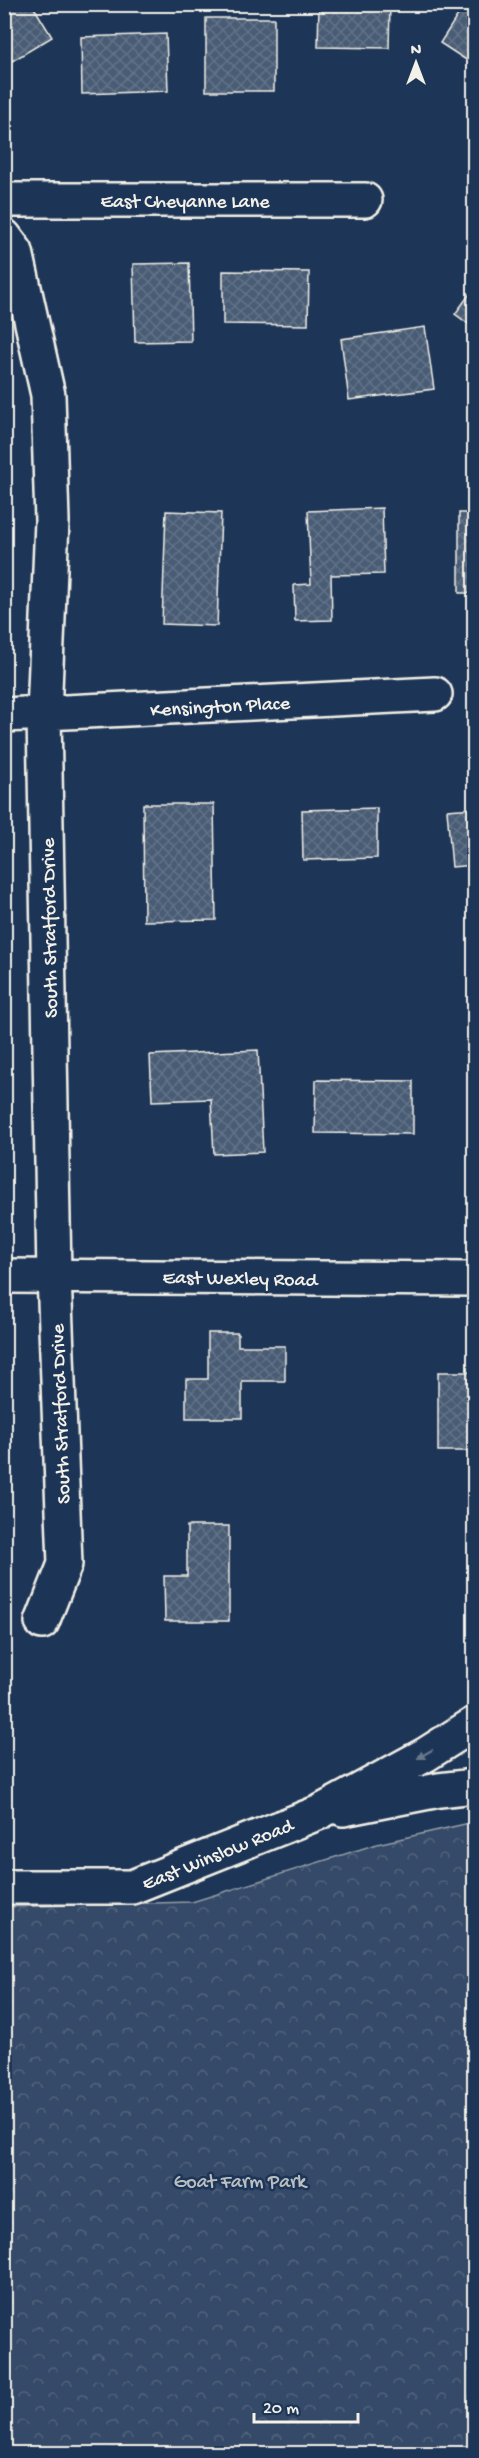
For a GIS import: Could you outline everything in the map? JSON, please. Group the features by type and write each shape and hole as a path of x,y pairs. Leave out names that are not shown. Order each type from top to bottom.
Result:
{"street":[{"name":"East Cheyanne Lane","path":"4,200 365,200"},
{"name":"South Stratford Drive","path":"4,236 16,252 48,396 52,521 44,714 54,1275 65,1564 42,1622"},
{"name":"Kensington Place","path":"4,715 435,694"},
{"name":"East Wexley Road","path":"4,1276 474,1279"},
{"name":"East Winslow Road","path":"4,1887 132,1887 320,1812 425,1755 474,1724"},
{"name":"East Winslow Road","path":"320,1812 382,1803 439,1790 474,1786"}],"green space":[{"name":"Goat Farm Park","path":"474,1822 474,2453 5,2453 5,1907 192,1902 377,1844"}],"building":[{"path":"4,4 32,4 52,37 4,66"},
{"path":"319,4 390,4 389,48 318,47"},
{"path":"465,4 474,4 474,65 440,43"},
{"path":"206,18 274,18 274,91 206,91"},
{"path":"166,34 168,91 82,94 81,37"},
{"path":"189,263 191,341 135,342 133,264"},
{"path":"223,271 309,272 308,325 223,324"},
{"path":"474,288 474,328 455,314"},
{"path":"425,327 434,389 349,400 341,339"},
{"path":"382,508 384,574 331,575 332,620 295,621 294,585 311,584 308,511"},
{"path":"166,511 221,513 217,626 162,624"},
{"path":"459,513 474,513 474,593 459,593"},
{"path":"143,804 214,804 216,920 144,921"},
{"path":"377,808 377,858 303,860 302,810"},
{"path":"474,808 474,865 452,867 447,810"},
{"path":"258,1050 263,1152 214,1154 211,1099 152,1101 150,1055"},
{"path":"316,1080 413,1081 413,1134 315,1133"},
{"path":"208,1333 238,1333 238,1346 285,1346 285,1381 242,1381 242,1418 186,1418 186,1379 208,1379"},
{"path":"438,1372 474,1372 474,1451 438,1451"},
{"path":"187,1526 229,1526 229,1621 165,1621 164,1576 187,1576"}]}
